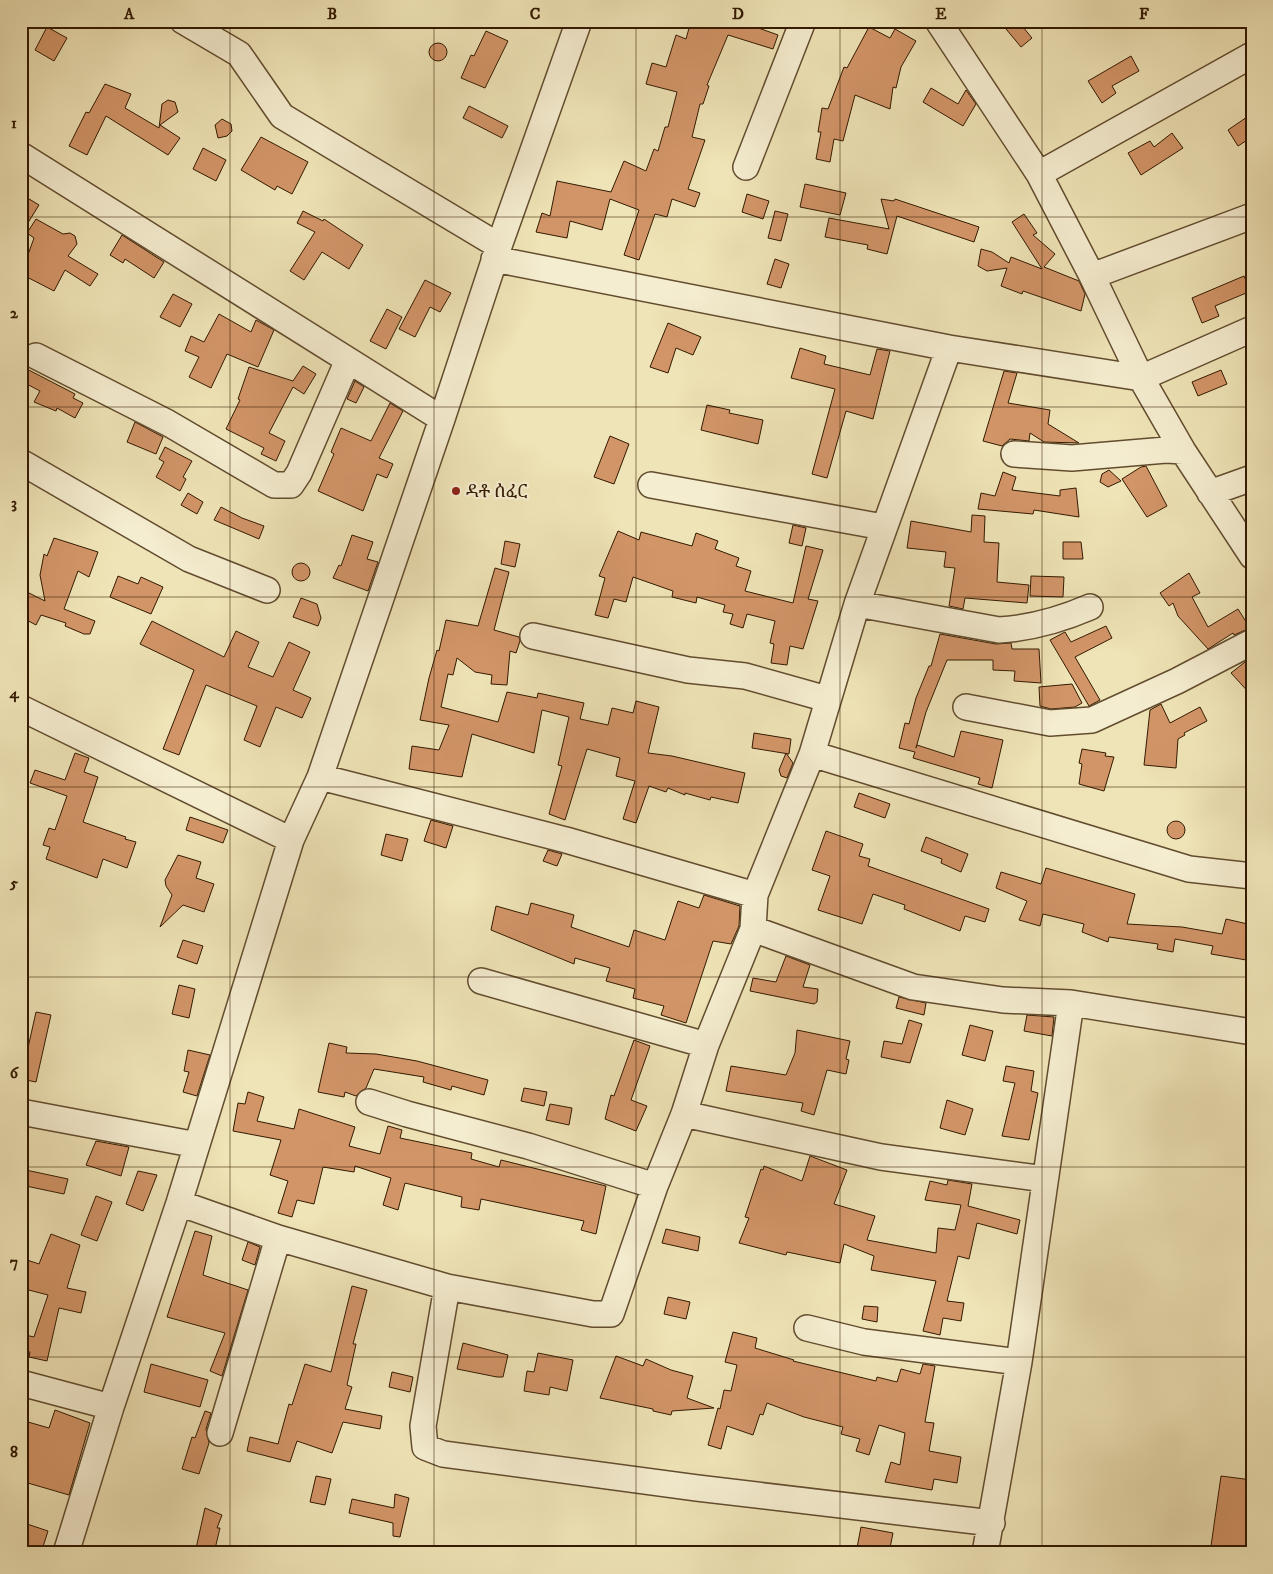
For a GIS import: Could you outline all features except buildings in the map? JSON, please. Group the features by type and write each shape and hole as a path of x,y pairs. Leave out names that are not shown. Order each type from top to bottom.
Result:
{"street":[{"path":"184,21 239,54 282,116 496,252 949,348 1141,378 1252,330"},
{"path":"66,1553 111,1407 179,1203 291,840 320,777 442,419 496,252 579,21"},
{"path":"746,167 803,21"},
{"path":"938,21 1039,174 1092,276 1141,378 1183,451 1252,556"},
{"path":"1039,174 1252,55"},
{"path":"21,155 442,419"},
{"path":"1092,276 1252,216"},
{"path":"179,1203 278,1238 447,1287 593,1314 611,1314 655,1186 684,1114 706,1045 753,929 755,895 812,754 826,699 857,604 883,527 949,348"},
{"path":"36,356 168,423 274,485 291,485 299,473 348,360"},
{"path":"1014,454 1072,458 1166,450 1183,451"},
{"path":"21,462 189,559 267,590"},
{"path":"1210,493 1252,478"},
{"path":"651,486 883,527"},
{"path":"857,604 999,630 1023,629 1058,621 1090,607"},
{"path":"533,636 688,670 745,676 826,699"},
{"path":"966,707 1050,723 1092,720 1177,681 1252,642"},
{"path":"21,708 291,840"},
{"path":"812,754 1189,869 1252,876"},
{"path":"320,777 566,840 755,895"},
{"path":"753,929 913,987 1003,1000 1071,1003 1252,1032"},
{"path":"481,982 706,1045"},
{"path":"986,1553 1019,1362 1071,1003"},
{"path":"369,1102 528,1146 655,1186"},
{"path":"21,1112 197,1145"},
{"path":"684,1114 882,1157 1045,1179"},
{"path":"220,1433 278,1238"},
{"path":"447,1287 423,1426 425,1447 443,1454 697,1488 992,1523"},
{"path":"807,1328 864,1342 1019,1362"},
{"path":"21,1383 111,1407"}],"place":[{"name":"ዳቶ ሰፈር","path":"456,491"}]}
